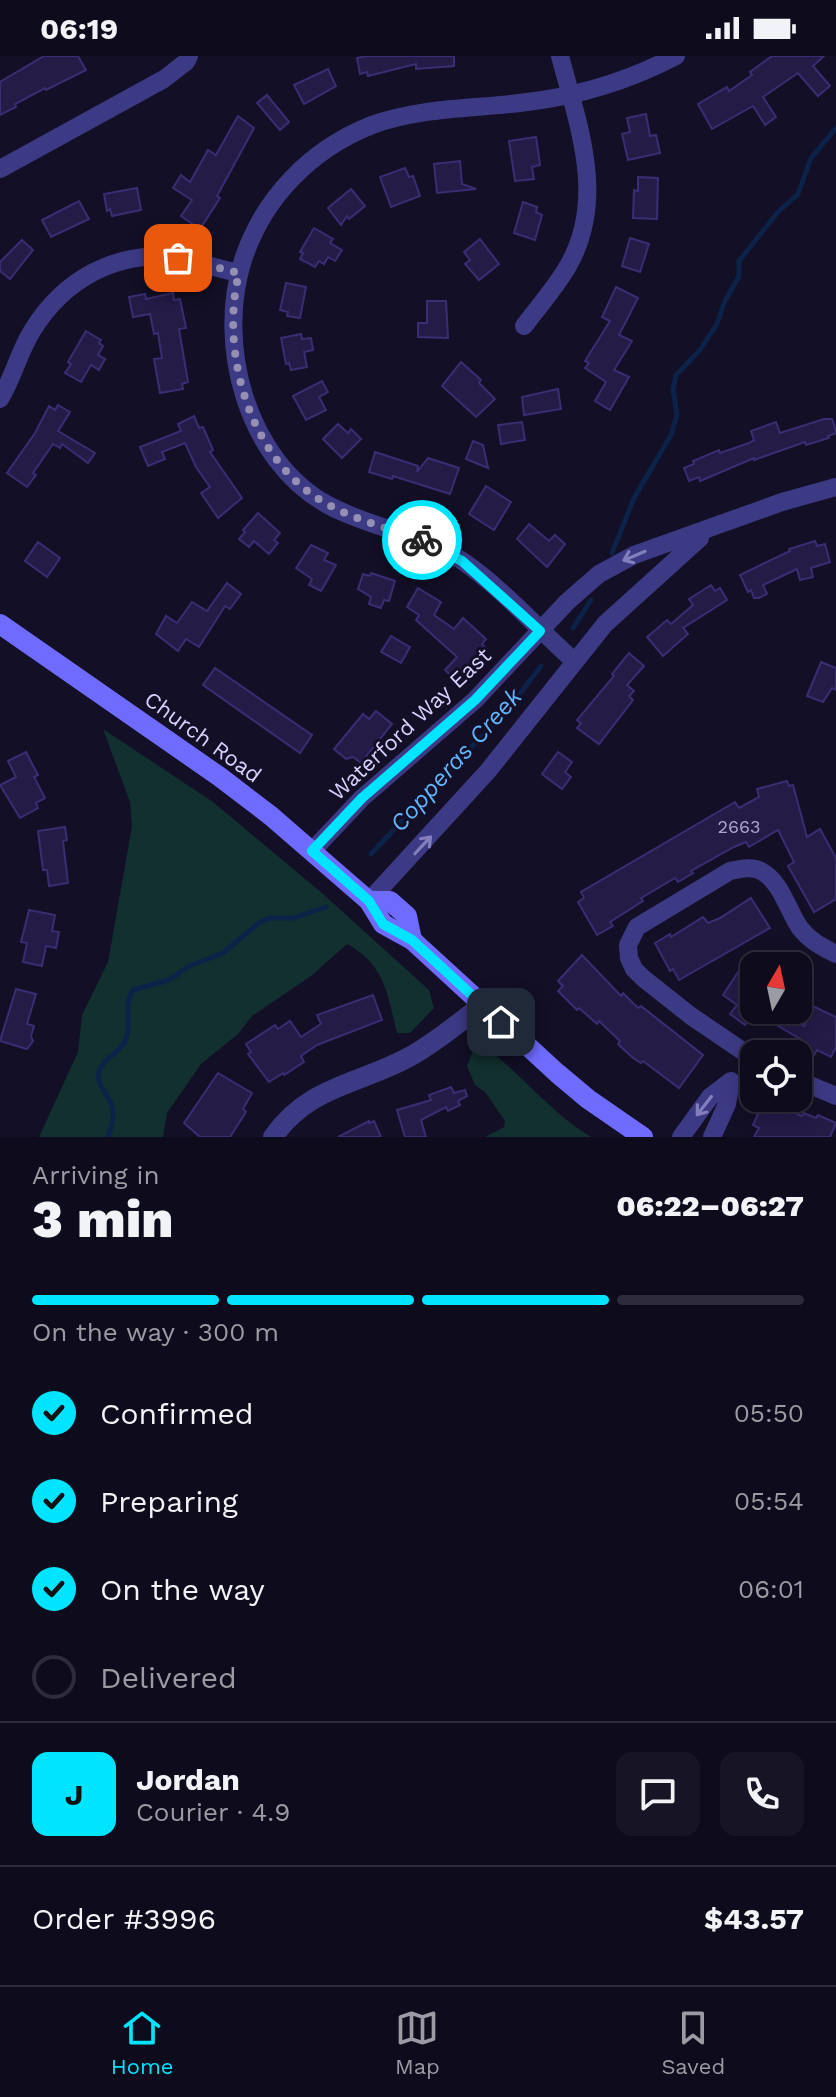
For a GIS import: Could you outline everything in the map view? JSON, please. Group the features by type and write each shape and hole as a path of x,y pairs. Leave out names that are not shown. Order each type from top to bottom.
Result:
{"main road":[{"name":"Church Road","path":"0,624 220,777 369,901 390,901 407,916 412,940 588,1099 643,1137"}],"street":[{"path":"0,169 164,79 189,56"},
{"path":"524,326 568,266 586,224 588,181 560,56"},
{"path":"574,661 462,561 420,539 328,505 289,473 261,433 241,388 232,343 234,294 248,244 267,209 282,189 319,154 344,138 400,117 570,95 625,79 676,56"},
{"path":"0,399 30,334 57,297 81,277 106,265 149,257 178,258 239,273"},
{"name":"Waterford Way East","path":"312,851 362,798 475,700 577,591 599,574 634,555 771,506 836,487"},
{"path":"369,901 488,771 574,661 630,599 708,530"},
{"path":"740,1049 691,1016 634,969 628,945 637,927 730,871 747,868 761,871 773,881 799,926 811,940 836,954"},
{"path":"273,1137 283,1124 320,1093 412,1056 482,1005"},
{"path":"681,1137 710,1097 731,1081 740,1069"},
{"path":"712,1137 727,1104 731,1081"},
{"path":"812,1086 836,1096"}],"green space":[{"path":"103,729 213,802 323,894 429,990 434,1008 410,1033 397,1033 387,994 377,971 360,952 347,944 311,976 252,1016 238,1034 201,1064 167,1113 163,1137 39,1137 78,1052 82,1015 108,962 132,826 130,802"},
{"path":"477,1041 575,1127 591,1137 485,1137 504,1127 505,1121 485,1092 475,1085 467,1066"}],"building":[{"path":"44,56 78,56 86,70 45,88 0,115 0,82"},
{"path":"454,56 454,66 416,69 416,64 368,76 367,72 360,74 357,58"},
{"path":"772,56 824,56 813,66 830,86 818,96 798,73 763,97 776,117 765,125 753,106 712,129 698,104 727,87 729,91"},
{"path":"328,69 336,86 304,104 294,85"},
{"path":"267,95 289,122 280,130 257,103"},
{"path":"646,114 650,136 656,135 660,153 628,160 622,134 630,132 627,118"},
{"path":"238,116 254,128 217,196 220,198 200,229 181,216 192,200 173,188 181,175 190,182 208,150 216,155"},
{"path":"536,137 540,165 532,167 534,179 515,181 509,141"},
{"path":"460,161 462,184 476,189 437,193 434,164"},
{"path":"405,168 409,177 413,176 420,196 391,207 380,177"},
{"path":"638,177 658,178 657,219 633,218"},
{"path":"137,188 141,210 112,216 110,209 107,211 104,194"},
{"path":"351,189 365,206 349,219 347,216 341,225 328,208"},
{"path":"79,201 89,219 51,237 42,220"},
{"path":"523,202 537,207 536,212 542,215 535,240 514,233"},
{"path":"314,228 333,239 330,243 342,250 335,261 328,257 324,264 319,261 315,267 300,259 303,253 300,252"},
{"path":"630,238 649,244 640,272 622,266"},
{"path":"480,239 499,264 479,280 465,264 470,260 464,252"},
{"path":"22,240 33,250 10,279 0,271 0,262"},
{"path":"286,283 306,287 300,318 287,316 288,312 280,310"},
{"path":"616,287 638,298 619,335 632,341 614,370 629,377 610,410 595,401 606,382 585,368 589,363 585,361 610,321 602,317"},
{"path":"173,293 174,300 180,299 186,328 179,329 188,382 182,384 183,389 160,393 154,359 162,358 158,333 154,334 150,314 133,317 129,297 145,294 146,299"},
{"path":"427,301 446,301 448,338 418,337 418,323 427,323"},
{"path":"86,331 101,340 99,343 103,346 98,355 105,359 99,370 91,365 81,382 65,373"},
{"path":"301,334 302,339 311,338 313,350 304,352 307,367 291,370 289,363 286,364 281,338"},
{"path":"461,362 481,380 479,383 495,399 476,417 442,386"},
{"path":"322,381 328,392 319,397 326,410 306,420 293,396"},
{"path":"558,389 561,409 524,415 522,397"},
{"path":"58,405 70,412 58,431 95,453 88,463 62,444 60,448 53,444 27,487 7,473 35,433 49,406 55,410"},
{"path":"194,416 199,428 203,427 213,450 210,452 242,498 218,518 201,493 210,487 185,443 162,452 165,459 148,466 140,447 181,431 178,424"},
{"path":"832,419 836,431 829,438 754,458 700,481 699,477 689,481 684,468 719,450 720,453 749,443 754,440 751,431 776,422 780,433"},
{"path":"522,422 525,440 501,444 498,425"},
{"path":"338,424 348,433 351,429 361,439 342,458 323,439"},
{"path":"473,441 483,445 488,468 466,459"},
{"path":"375,452 418,466 417,472 428,458 459,468 450,494 393,476 392,479 369,472"},
{"path":"486,486 511,502 494,530 469,514"},
{"path":"258,513 280,533 274,540 278,543 269,554 254,541 249,547 239,539"},
{"path":"529,524 549,541 555,535 565,544 547,567 517,539"},
{"path":"815,541 817,546 825,544 830,562 811,568 813,577 800,580 797,569 763,585 767,594 759,598 754,598 751,590 748,592 740,575 789,549"},
{"path":"38,542 60,558 47,577 25,561"},
{"path":"311,545 328,553 324,560 336,565 321,591 309,585 312,579 296,568"},
{"path":"371,573 395,581 389,601 384,600 381,608 369,604 371,597 358,589 363,574 370,576"},
{"path":"227,583 241,594 230,609 225,606 199,647 186,639 178,651 156,634 166,616 177,623 192,602 207,611"},
{"path":"711,585 715,591 720,588 727,600 683,628 688,634 663,656 647,637 667,620 671,624 693,605 689,599"},
{"path":"418,588 441,602 434,615 454,629 463,618 486,639 482,644 487,649 460,684 445,670 457,657 416,620 419,615 407,607"},
{"path":"391,636 410,647 401,663 381,652"},
{"path":"629,653 644,666 627,685 634,691 629,696 633,700 599,744 577,728 581,723 577,720"},
{"path":"821,662 836,668 836,690 832,688 823,702 807,696"},
{"path":"215,668 312,735 300,753 203,685"},
{"path":"376,711 392,724 361,763 353,757 346,759 334,749 363,714 369,719"},
{"path":"26,752 45,798 36,803 38,808 20,818 0,785 16,777 8,761"},
{"path":"558,752 572,762 565,772 571,777 562,789 542,774"},
{"path":"787,781 789,786 793,785 807,837 820,829 836,858 836,899 814,912 788,866 794,862 778,830 749,847 746,842 734,847 691,871 693,873 678,882 675,878 641,898 643,901 610,922 613,926 597,935 578,902 584,898 581,892 735,802 739,808 759,797 757,789"},
{"path":"65,827 67,840 63,841 68,883 49,886 47,870 43,870 38,831"},
{"path":"751,898 770,928 679,980 673,969 670,971 655,943 703,917 708,923 720,918"},
{"path":"29,910 55,915 52,931 59,932 56,948 46,946 42,966 23,962 27,943 21,942"},
{"path":"582,955 621,996 623,993 638,1008 641,1006 703,1055 679,1088 643,1061 641,1063 633,1058 599,1021 597,1024 579,1008 577,1010 558,991 563,986 558,981"},
{"path":"740,969 740,1021 730,1014 737,1005 723,995"},
{"path":"16,989 36,994 27,1024 34,1026 33,1041 27,1049 0,1041"},
{"path":"373,995 382,1020 317,1045 301,1056 304,1062 284,1075 269,1082 248,1054 251,1052 246,1044 275,1025 278,1029 290,1021 301,1037 321,1024 317,1015"},
{"path":"813,1006 836,1017 836,1047 831,1057 817,1050 812,1058 812,1040 800,1039 774,1024 812,1024"},
{"path":"218,1073 252,1093 243,1109 246,1112 230,1137 200,1137 184,1123"},
{"path":"451,1087 454,1093 465,1090 467,1096 458,1101 460,1105 448,1111 446,1107 421,1120 426,1137 405,1137 397,1110 431,1100 429,1095"},
{"path":"759,1112 792,1112 802,1116 804,1113 836,1123 830,1137 754,1137 759,1128 753,1125"},
{"path":"374,1121 381,1137 338,1137"}],"waterway":[{"name":"Copperas Creek","path":"612,553 634,498 671,435 677,415 673,389 676,375 700,350 717,324 739,276 739,261 778,212 798,194 811,158 836,128"},
{"name":"Copperas Creek","path":"573,628 591,600"},
{"name":"Copperas Creek","path":"371,854 512,704 541,666"},
{"name":"Copperas Creek","path":"108,1137 113,1110 99,1082 99,1072 104,1062 124,1043 133,990 169,980 189,966 223,953 260,922 270,918 293,918 326,907"}],"way so far":[{"path":"178,258 239,273 232,312 235,364 256,424 289,473 328,505 422,540"}],"route":[{"path":"422,540 462,561 479,574 540,631 475,700 362,798 312,851 369,901 383,924 412,940 501,1022"}]}
